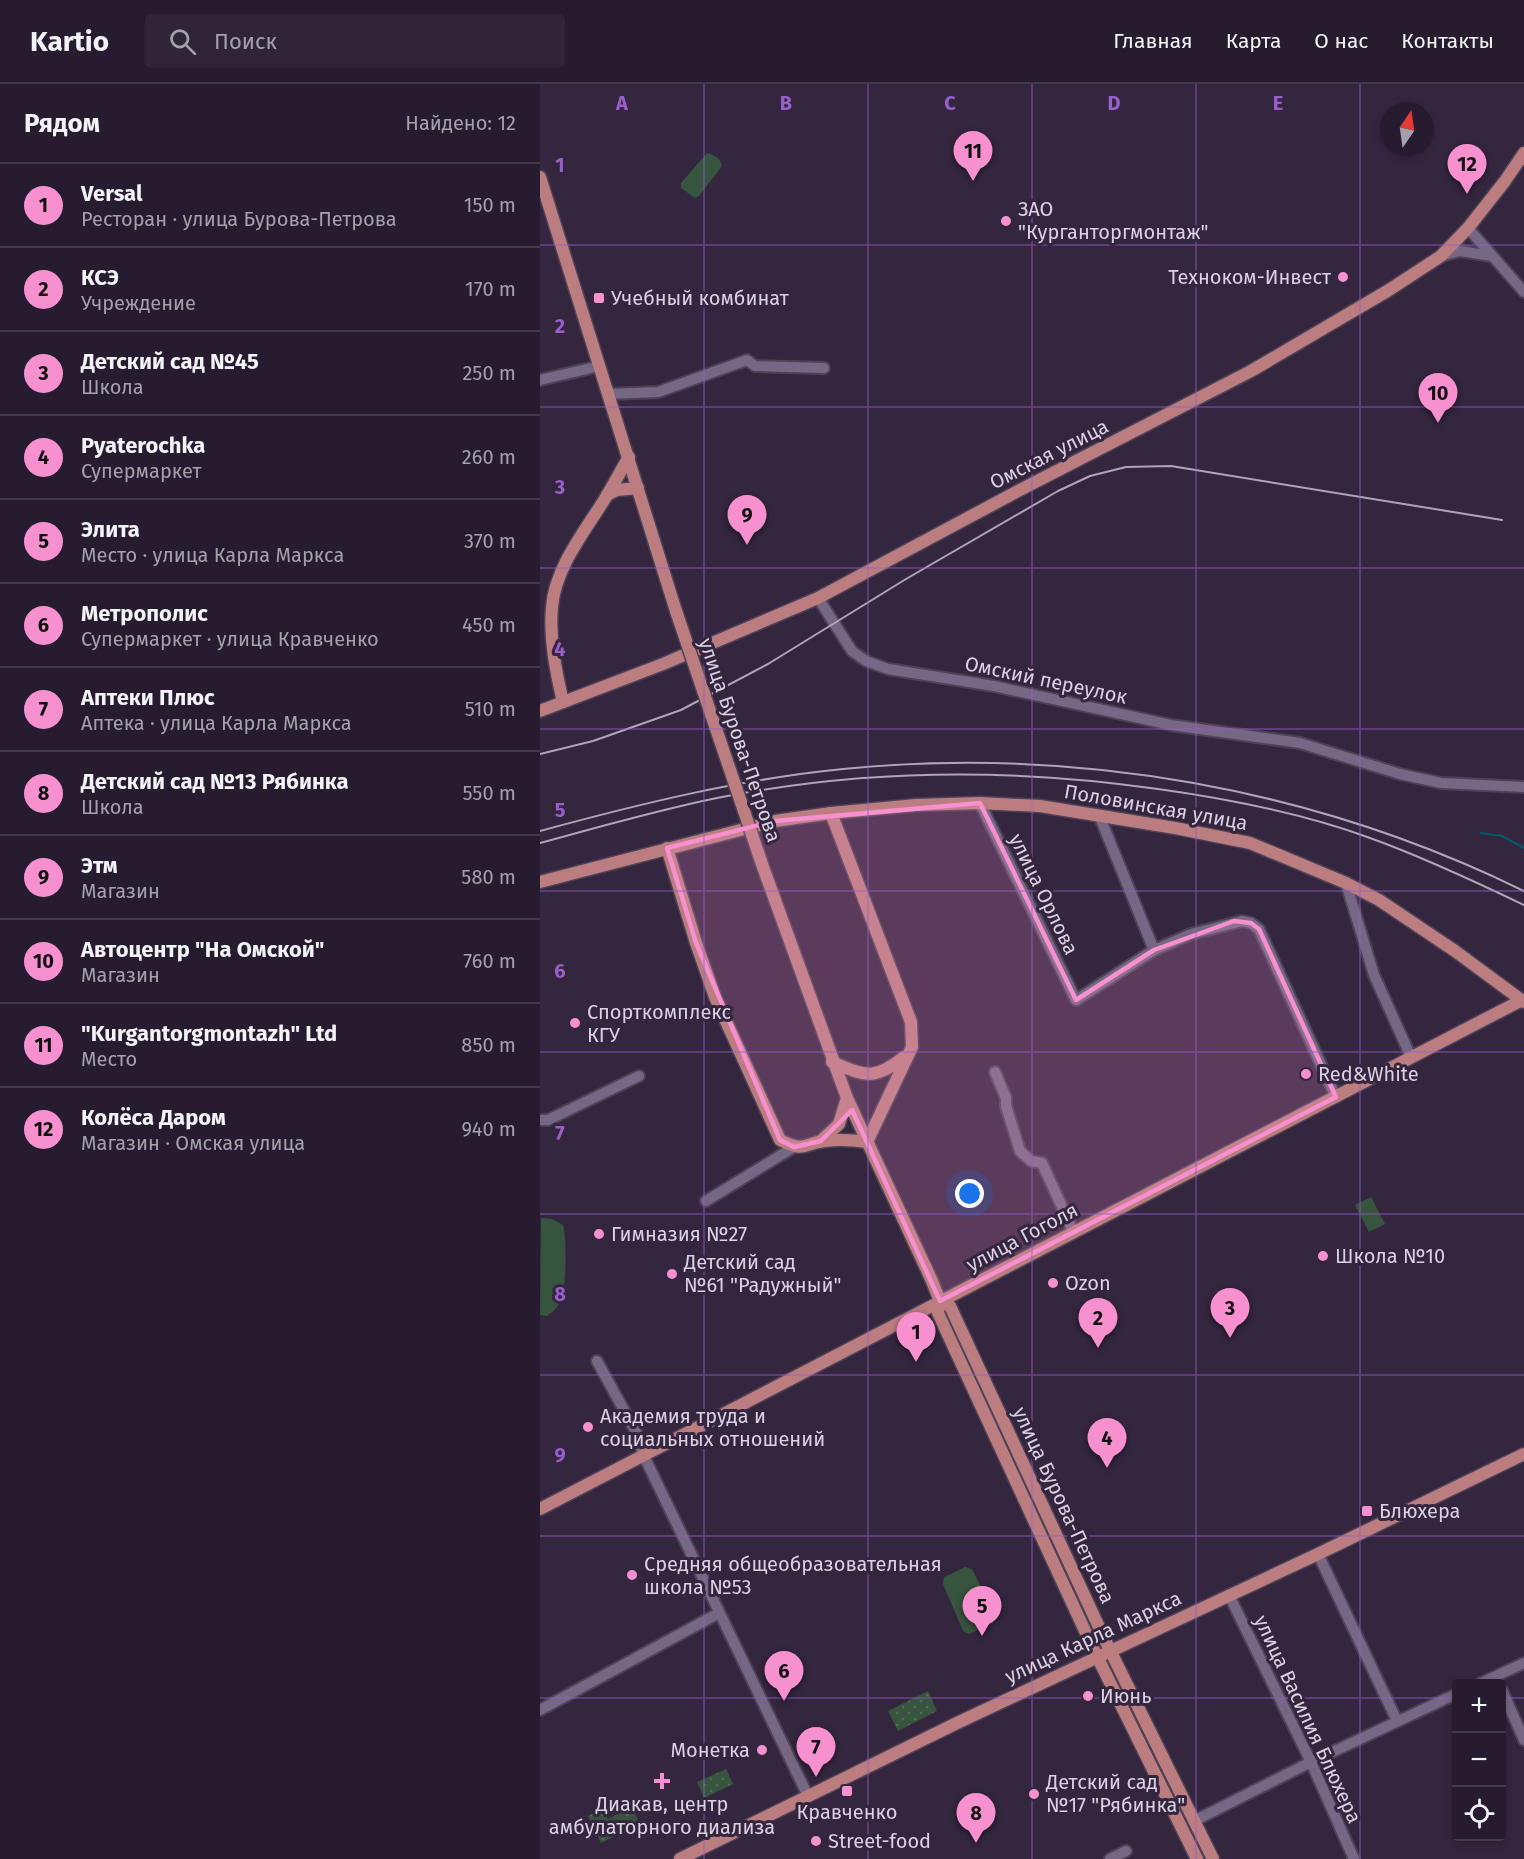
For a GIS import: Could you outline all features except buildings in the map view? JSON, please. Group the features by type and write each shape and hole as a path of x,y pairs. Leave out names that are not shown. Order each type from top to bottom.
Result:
{"main road":[{"name":"Омская улица","path":"540,711 663,664 818,598 1018,491 1249,372 1389,290 1441,256 1468,228 1505,182 1524,153"},
{"name":"улица Бурова-Петрова","path":"540,177 676,611 832,1062 940,1301 938,1313 1027,1510 1197,1859"},
{"path":"563,702 551,630 554,593 560,575 628,457"},
{"path":"607,495 617,490 638,488"},
{"name":"Половинская улица","path":"540,882 775,821 916,805 980,803 1040,806 1250,843 1346,883 1389,907 1455,951 1523,1001"},
{"path":"668,848 696,943 716,999 780,1140 794,1147 806,1147 822,1141 844,1139 867,1142 912,1047 911,1022 831,813"},
{"name":"улица Гоголя","path":"540,1509 1073,1231 1523,1001"},
{"path":"832,1062 861,1074 875,1074 890,1069 908,1054"},
{"path":"822,1141 839,1124 847,1098"},
{"name":"улица Бурова-Петрова","path":"940,1301 950,1306 1111,1651 1213,1859"},
{"name":"улица Карла Маркса","path":"680,1859 1097,1656 1318,1554 1524,1454"}],"street":[{"path":"1468,228 1524,292"},
{"path":"1441,256 1460,251 1492,256"},
{"path":"609,394 658,392 747,360 755,366 824,368"},
{"path":"540,380 600,366"},
{"name":"Омский переулок","path":"818,598 852,651 866,661 888,669 994,686 1171,725 1300,743 1400,774 1441,783 1524,788"},
{"name":"улица Орлова","path":"980,803 1076,1000 1154,950"},
{"path":"1099,815 1154,950 1191,934 1234,921 1251,923 1259,929 1336,1097"},
{"path":"1346,883 1374,975 1410,1057"},
{"path":"995,1072 1006,1098 1006,1106 1020,1151 1031,1161 1042,1163 1073,1231"},
{"path":"540,1120 548,1120 639,1076"},
{"path":"706,1201 794,1147"},
{"path":"597,1361 636,1432 643,1454 808,1796"},
{"path":"1318,1554 1397,1721"},
{"name":"улица Василия Блюхера","path":"1229,1595 1311,1762 1354,1859"},
{"path":"540,1710 719,1613"},
{"path":"1499,1679 1524,1664"},
{"path":"1194,1821 1311,1762 1452,1696"},
{"path":"1506,1699 1524,1740"},
{"path":"1110,1859 1126,1851"}],"highlighted area":[{"path":"980,803 1076,1000 1154,950 1234,921 1251,923 1259,929 1336,1097 940,1301 852,1110 821,1141 794,1147 780,1140 696,943 667,848 775,821"}],"green space":[{"path":"707,153 716,157 722,166 695,198 681,188 681,183"},
{"path":"1371,1197 1385,1224 1369,1232 1355,1205"},
{"path":"541,1218 552,1219 563,1225 565,1241 562,1297 560,1303 547,1316 540,1315"},
{"path":"965,1567 972,1569 996,1617 993,1623 969,1634 963,1631 943,1584 944,1577"},
{"path":"928,1691 937,1711 898,1731 888,1711"},
{"path":"726,1769 733,1784 704,1798 697,1782"},
{"path":"632,1807 640,1824 601,1843 588,1816 602,1809 608,1819"}],"waterway":[{"path":"1481,833 1502,836 1524,848"}],"railway":[{"path":"540,754 593,741 681,710 768,664 906,579 1058,491 1090,476 1126,467 1171,466 1502,520"},
{"path":"540,831 690,794 805,773 931,763 1018,764 1105,770 1192,783 1278,801 1362,825 1444,855 1524,891"},
{"path":"540,843 673,808 772,788 882,777 937,775 1048,777 1185,793 1292,814 1390,845 1524,905"}],"place":[{"name":"\"Kurgantorgmontazh\" Ltd","path":"973,181"},
{"name":"Колёса Даром","path":"1467,194"},
{"name":"ЗАО \"Курганторгмонтаж\"","path":"1006,221"},
{"name":"Техноком-Инвест","path":"1343,277"},
{"name":"Учебный комбинат","path":"599,298"},
{"name":"Автоцентр \"На Омской\"","path":"1438,423"},
{"name":"Этм","path":"747,545"},
{"name":"Спорткомплекс КГУ","path":"575,1023"},
{"name":"Red&White","path":"1306,1074"},
{"name":"Гимназия №27","path":"599,1234"},
{"name":"Школа №10","path":"1323,1256"},
{"name":"Детский сад №61 \"Радужный\"","path":"672,1274"},
{"name":"Ozon","path":"1053,1283"},
{"name":"Детский сад №45","path":"1230,1338"},
{"name":"КСЭ","path":"1098,1348"},
{"name":"Versal","path":"916,1362"},
{"name":"Академия труда и социальных отношений","path":"588,1427"},
{"name":"Pyaterochka","path":"1107,1468"},
{"name":"Блюхера","path":"1367,1511"},
{"name":"Средняя общеобразовательная школа №53","path":"632,1575"},
{"name":"Элита","path":"982,1636"},
{"name":"Июнь","path":"1088,1696"},
{"name":"Метрополис","path":"784,1701"},
{"name":"Монетка","path":"762,1750"},
{"name":"Аптеки Плюс","path":"816,1777"},
{"name":"Диакав, центр амбулаторного диализа","path":"662,1781"},
{"name":"Кравченко","path":"847,1791"},
{"name":"Детский сад №17 \"Рябинка\"","path":"1034,1794"},
{"name":"Street-food","path":"816,1841"},
{"name":"Детский сад №13 Рябинка","path":"976,1843"}]}
